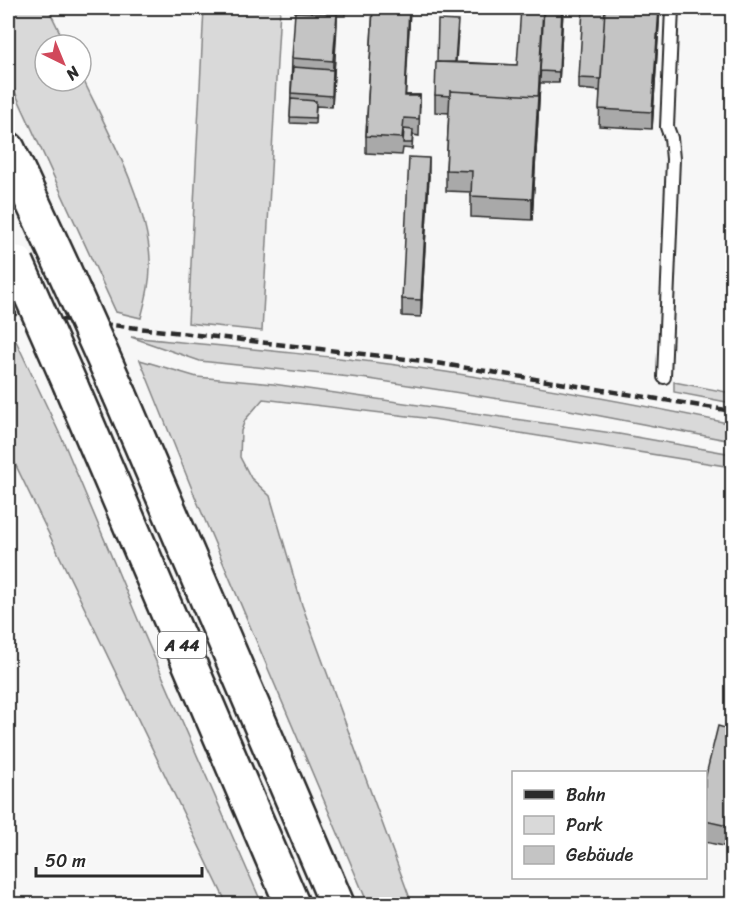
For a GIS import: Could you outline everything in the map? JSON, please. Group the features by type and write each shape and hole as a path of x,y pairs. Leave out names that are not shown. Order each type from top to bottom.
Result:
{"highway":[{"name":"A 44","path":"8,149 120,395 337,904"},
{"name":"A 44","path":"12,254 71,386 292,904"}],"lane":[{"path":"664,377 673,159 671,138 667,127 672,8"}],"green space":[{"path":"8,8 48,8 60,33 33,33 33,93 90,93 124,166 142,214 150,267 141,318 116,312 8,77"},
{"path":"204,8 280,8 262,331 188,323"},
{"path":"131,337 368,361 554,390 732,424 732,441 564,409 369,379 200,361"},
{"path":"16,341 64,443 144,634 262,904 227,904 8,449 8,342"},
{"path":"140,360 197,377 273,384 619,434 732,454 732,467 433,419 263,399 245,420 241,431 240,457 251,478 270,496 302,605 412,904 368,904 196,499"},
{"path":"674,382 732,393 732,403 674,392"}],"building":[{"path":"345,8 345,10 328,9"},
{"path":"373,8 409,8 405,96 420,96 419,119 404,118 402,138 366,136"},
{"path":"521,8 543,8 538,100 538,96 450,91 450,96 435,95 436,62 517,65"},
{"path":"544,8 562,8 559,72 540,71"},
{"path":"583,8 605,8 601,79 579,78"},
{"path":"605,8 659,8 652,112 599,109"},
{"path":"295,12 337,14 333,61 292,58"},
{"path":"438,20 458,21 455,62 437,62"},
{"path":"293,67 333,70 332,96 291,93"},
{"path":"450,91 538,96 532,199 471,196 472,171 446,170"},
{"path":"291,99 316,101 315,118 290,117"},
{"path":"404,129 413,130 412,143 403,143"},
{"path":"409,157 429,158 421,300 402,299"},
{"path":"718,726 732,730 732,827 707,821 707,771"}],"railway":[{"path":"8,313 424,361 732,411"}]}
